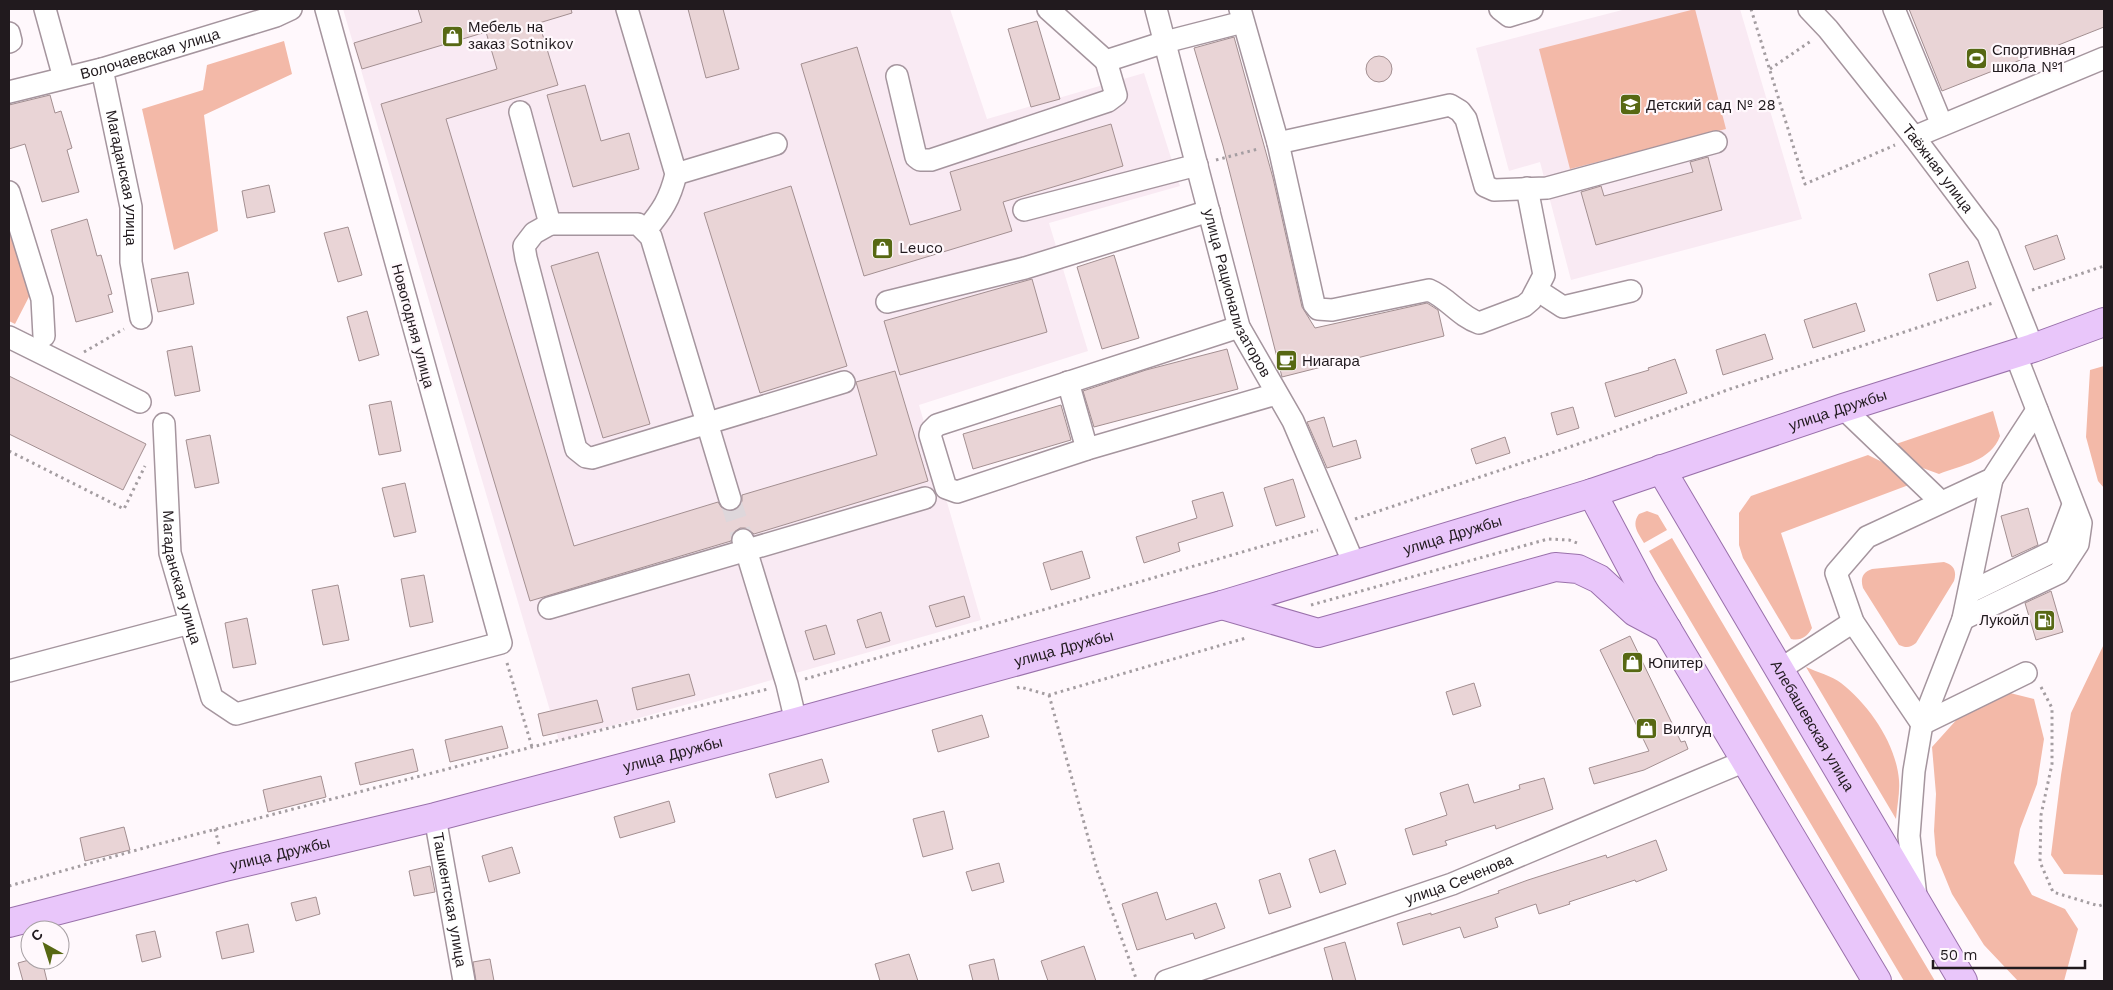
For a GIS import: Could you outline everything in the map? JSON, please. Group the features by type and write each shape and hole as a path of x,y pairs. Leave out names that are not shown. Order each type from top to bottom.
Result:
{"main road":[{"name":"улица Дружбы","path":"9,923 225,867 435,817 796,722 1222,605 1592,493 2104,322"},
{"name":"Алебашевская улица","path":"1661,469 1963,981"},
{"path":"1592,493 1626,558 1877,981"},
{"path":"1222,605 1318,633 1555,567 1578,569 1599,580 1635,612 1668,629"}],"street":[{"path":"45,9 64,78"},
{"name":"Волочаевская улица","path":"9,92 102,69 276,16 291,9"},
{"name":"Новогодняя улица","path":"326,9 501,643"},
{"path":"627,9 676,174 665,207 646,230"},
{"path":"897,76 916,157 920,160 930,160 1108,101 1116,95 1106,61 1048,9"},
{"name":"улица Рационализаторов","path":"1156,9 1239,327 1293,421 1354,564"},
{"path":"1500,9 1508,16 1532,9"},
{"name":"Таёжная улица","path":"1809,9 1828,29 1914,136 1988,235 2024,350 2037,410 2081,523 2078,544 2059,573 1963,619"},
{"path":"1894,9 1942,125"},
{"path":"1106,61 1242,15 1278,143 1314,304 1318,309 1332,310 1429,290 1442,295 1470,320 1479,323 1524,306 1531,300 1544,275 1527,188"},
{"path":"9,34 11,41 9,42"},
{"path":"1914,136 2104,58"},
{"name":"Магаданская улица","path":"102,69 132,206 132,262 141,318"},
{"path":"1278,143 1450,105 1460,111 1466,119 1484,186 1494,190 1547,188 1716,142"},
{"path":"520,112 550,224"},
{"path":"676,174 776,144"},
{"path":"1024,210 1197,165"},
{"path":"9,192 42,299 44,336"},
{"path":"887,302 1025,268 1209,211"},
{"path":"730,499 706,423 651,237 646,230 638,224 550,224 534,233 524,246 576,449 586,457 592,458 706,423 844,382"},
{"path":"1537,290 1563,307 1631,291"},
{"path":"1239,327 937,425 931,430 930,435 946,488 952,492 957,492 1087,449 1276,394"},
{"path":"9,337 140,402"},
{"path":"1068,382 1087,449"},
{"path":"1843,408 1941,502"},
{"path":"1917,904 1909,836 1914,771 1922,724 1963,619 1992,479 2037,410"},
{"name":"Магаданская улица","path":"164,424 170,553 212,698 236,714 501,643"},
{"path":"1922,724 1853,622 1836,573 1867,537 1992,479"},
{"path":"549,608 744,545 925,498"},
{"path":"1970,592 2056,550 2073,505"},
{"path":"744,545 787,684 796,722"},
{"path":"1779,670 1853,622"},
{"path":"9,671 190,623"},
{"path":"1922,724 2026,673"},
{"name":"улица Сеченова","path":"1166,981 1452,884 1745,761"},
{"name":"Ташкентская улица","path":"435,817 464,981"}],"path":[{"path":"1751,9 1805,184 1914,136"},
{"path":"1770,69 1828,29"},
{"path":"1197,165 1278,143"},
{"path":"90,358 81,354 141,318"},
{"path":"9,451 124,509 148,458"},
{"path":"9,886 151,846 532,747 501,643"},
{"path":"2026,673 2037,681 2052,708 2052,764 2041,815 2040,862 2053,892 2099,906 2104,904"},
{"path":"1049,695 1097,870 1137,981"}],"shaded area":[{"path":"343,9 950,9 987,119 1144,73 1180,186 1049,223 1088,351 919,405 981,620 559,741"},
{"name":"Детский сад № 28","path":"1626,9 1740,9 1802,219 1571,280 1540,162 1509,171 1476,48"},
{"path":"1695,9 1726,129 1570,169 1539,49"},
{"path":"284,41 292,74 204,115 218,231 174,250 142,109 203,90 207,65"},
{"path":"9,212 33,289 15,324 9,321"},
{"path":"2104,366 2104,488 2098,481 2086,437 2090,370"},
{"path":"1993,411 2000,436 1996,444 1983,457 1966,465 1939,474 1920,467 1896,444"},
{"path":"1868,455 1911,476 1914,483 1781,533 1812,628 1803,638 1791,639 1743,558 1739,545 1739,513 1751,496"},
{"path":"1647,511 1658,515 1667,530 1644,543 1635,525 1639,514"},
{"path":"1672,538 1935,981 1904,981 1649,551"},
{"path":"1944,562 1954,569 1954,581 1916,643 1908,647 1899,645 1863,588 1863,576 1872,569"},
{"path":"2104,644 2104,875 2064,874 2051,855 2071,713"},
{"path":"1806,667 1841,683 1862,703 1880,727 1893,753 1897,766 1899,795 1896,819"},
{"path":"2010,693 2034,699 2044,739 2037,784 2020,829 2014,863 2032,895 2065,909 2078,929 2064,981 2018,981 1984,945 1952,894 1936,855 1934,831 1936,794 1932,747 1959,717"}],"building":[{"path":"418,9 571,9 572,13 539,23 558,85 446,119 574,546 718,502 722,508 733,511 739,507 742,495 877,455 856,382 895,371 928,481 754,534 746,528 740,528 734,532 731,541 530,601 381,104 497,69 486,32 362,69 354,43 422,22"},
{"path":"688,9 723,9 739,69 706,78"},
{"name":"Спортивная школа №1","path":"1909,9 2104,9 2104,27 1942,91"},
{"path":"1037,21 1060,99 1031,107 1008,29"},
{"path":"1234,37 1273,178 1302,307 1315,328 1427,303 1438,310 1444,336 1282,377 1223,146 1194,48"},
{"path":"857,47 910,225 961,210 950,172 1111,124 1123,166 1003,202 1012,231 864,276 801,64"},
{"path":"1379,56 1388,60 1392,69 1388,78 1379,82 1370,78 1366,69 1370,60"},
{"path":"585,85 601,141 629,133 639,169 573,187 547,95"},
{"path":"50,95 55,113 61,111 72,148 67,150 79,192 42,202 25,144 9,149 9,105"},
{"path":"1708,157 1722,210 1596,245 1581,192 1601,186 1604,196 1693,172 1690,162"},
{"path":"269,185 275,212 247,218 242,191"},
{"path":"791,186 847,366 760,393 704,213"},
{"path":"87,219 97,256 101,255 112,294 108,295 113,312 76,322 51,230"},
{"path":"348,227 362,275 338,282 324,233"},
{"path":"2057,235 2065,259 2034,270 2025,246"},
{"path":"598,252 650,424 603,438 551,266"},
{"path":"1114,255 1139,338 1102,349 1077,267"},
{"path":"1968,261 1976,288 1937,301 1929,274"},
{"path":"188,272 194,304 158,312 151,279"},
{"path":"1032,279 1047,332 900,375 884,321"},
{"path":"1856,303 1865,331 1813,348 1804,320"},
{"path":"367,311 379,355 359,361 347,317"},
{"path":"1765,334 1773,359 1723,375 1716,350"},
{"path":"192,346 200,391 175,396 167,351"},
{"path":"1227,349 1238,389 1094,427 1083,391 1146,370"},
{"path":"1675,359 1687,393 1615,417 1605,383 1649,370 1648,368"},
{"path":"9,376 146,444 123,490 9,434"},
{"path":"391,401 401,451 379,455 369,405"},
{"path":"1061,405 1071,440 973,469 963,434"},
{"path":"1573,407 1579,428 1557,435 1551,413"},
{"path":"1324,417 1333,447 1356,440 1361,458 1327,468 1307,422"},
{"path":"210,435 219,483 195,488 186,440"},
{"path":"1505,437 1510,453 1476,464 1471,449"},
{"path":"1293,479 1305,517 1276,526 1264,488"},
{"path":"405,483 416,532 394,537 382,488"},
{"path":"1223,492 1233,526 1178,543 1180,551 1144,563 1136,537 1197,518 1192,501"},
{"path":"2028,508 2038,545 2012,557 2001,516"},
{"path":"1082,551 1090,578 1051,590 1043,563"},
{"path":"424,575 433,622 410,627 401,579"},
{"path":"338,585 349,640 323,645 312,590"},
{"name":"Лукойл","path":"2051,591 2063,632 2036,640 2025,603"},
{"path":"964,596 970,617 936,627 929,606"},
{"path":"881,612 890,641 866,648 857,620"},
{"path":"247,618 256,664 233,668 225,623"},
{"path":"826,625 835,654 814,660 805,631"},
{"path":"1630,636 1681,742 1685,741 1688,749 1644,770 1594,784 1589,768 1649,751 1600,650"},
{"path":"689,674 695,695 637,710 632,688"},
{"path":"1474,683 1481,706 1453,715 1446,692"},
{"path":"597,700 603,722 543,736 538,714"},
{"path":"982,715 989,737 938,752 932,730"},
{"path":"502,726 508,748 450,762 445,740"},
{"path":"413,749 418,771 360,785 355,763"},
{"path":"822,759 829,782 776,798 769,774"},
{"path":"321,776 326,797 268,812 263,790"},
{"path":"1544,778 1553,809 1496,829 1495,825 1445,841 1447,845 1413,855 1405,829 1447,815 1440,793 1468,784 1474,803 1520,789 1519,785"},
{"path":"669,801 675,822 620,838 614,817"},
{"path":"944,811 953,849 923,857 913,819"},
{"path":"124,827 130,850 85,861 80,838"},
{"path":"1656,840 1667,870 1636,882 1635,880 1569,902 1570,904 1539,914 1536,904 1495,918 1498,927 1464,938 1460,927 1403,945 1397,923 1431,913 1431,915 1499,893 1498,891 1528,880 1606,855 1607,858"},
{"path":"512,847 520,873 489,882 482,856"},
{"path":"1335,850 1346,884 1320,893 1309,859"},
{"path":"999,863 1004,882 972,891 966,872"},
{"path":"430,866 435,892 414,896 409,871"},
{"path":"1280,873 1291,907 1269,914 1259,880"},
{"path":"1157,892 1166,920 1216,903 1225,928 1195,939 1193,933 1137,950 1122,904"},
{"path":"316,897 320,914 296,921 291,903"},
{"path":"248,924 254,952 222,959 216,932"},
{"path":"155,931 161,957 142,962 136,935"},
{"path":"1345,942 1356,981 1333,981 1324,948"},
{"path":"1084,946 1096,981 1048,981 1041,961"},
{"path":"909,954 918,981 880,981 875,964"},
{"path":"490,959 494,981 476,981 473,962"},
{"path":"994,959 999,981 973,981 969,965"},
{"path":"20,962 20,970 44,970 47,981 23,981 18,963"}],"tunnel":[{"path":"730,499 742,537"}],"place":[{"name":"Мебель на заказ Sotnikov","path":"452,36"},
{"name":"Спортивная школа №1","path":"1976,59"},
{"name":"Детский сад № 28","path":"1630,105"},
{"name":"Leuco","path":"883,248"},
{"name":"Ниагара","path":"1286,361"},
{"name":"Лукойл","path":"2045,620"},
{"name":"Юпитер","path":"1632,663"},
{"name":"Вилгуд","path":"1647,729"}]}
